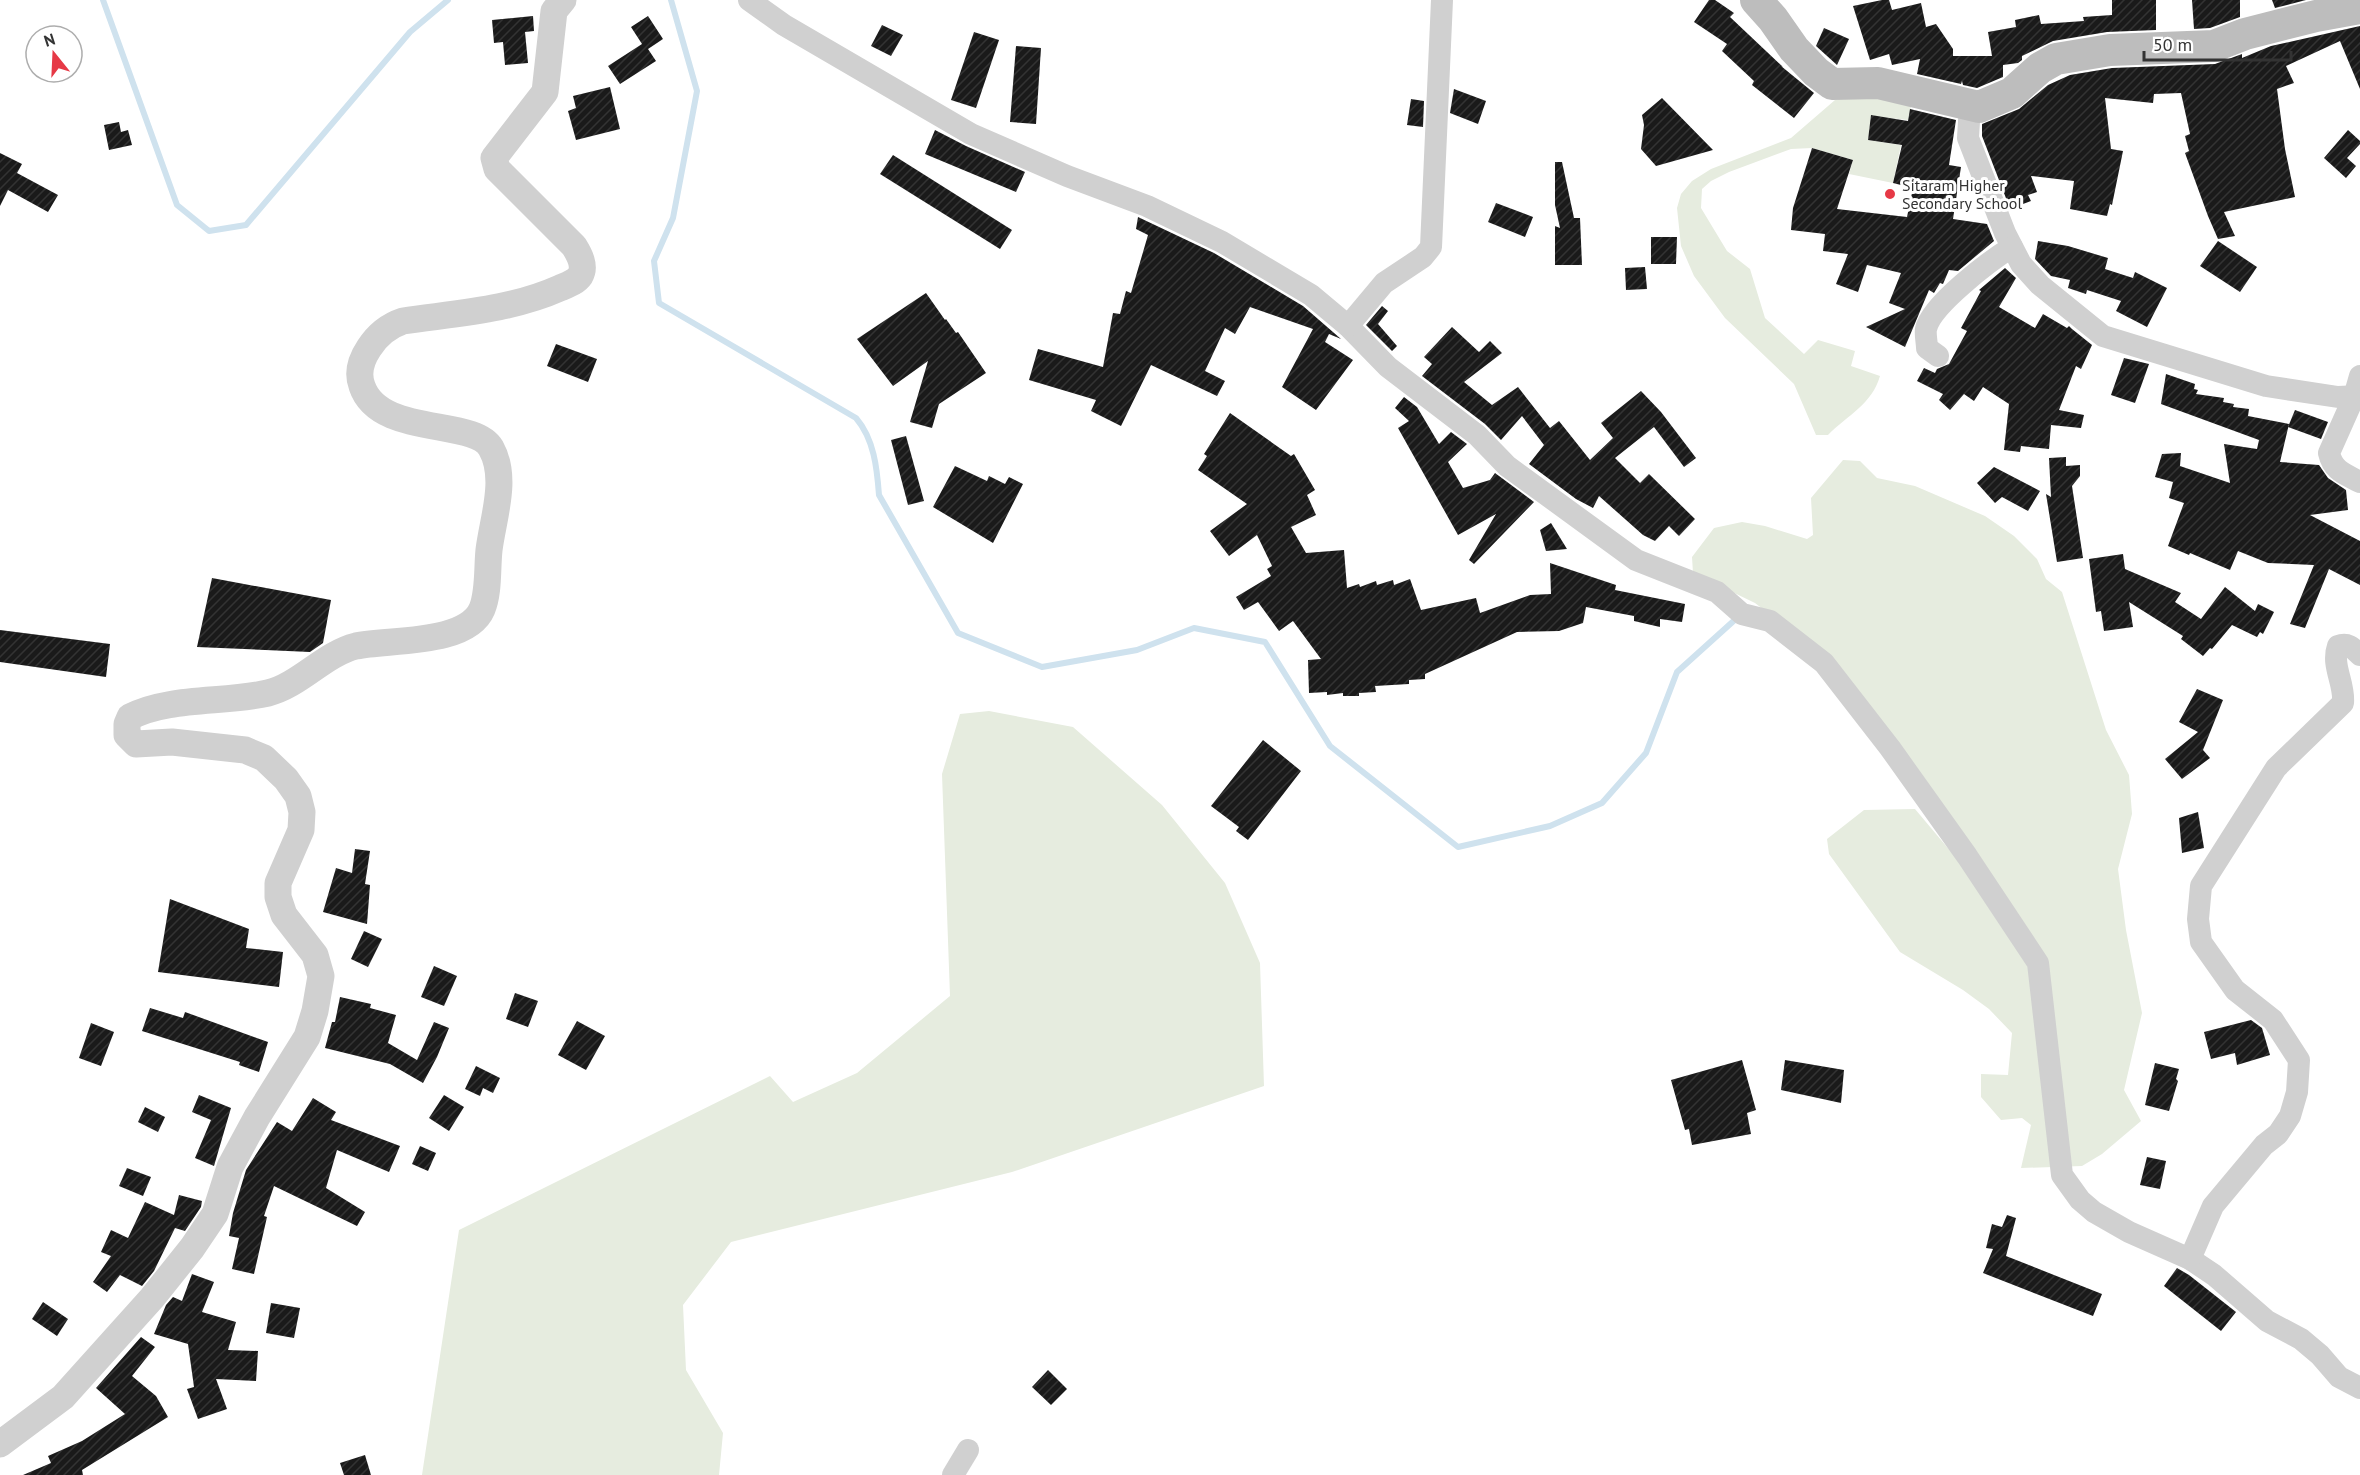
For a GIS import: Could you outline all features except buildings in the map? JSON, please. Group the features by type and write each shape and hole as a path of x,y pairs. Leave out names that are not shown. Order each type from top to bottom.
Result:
{"main road":[{"path":"1756,0 1794,49 1832,84 1878,83 1978,107 2012,93 2040,68 2056,59 2109,50 2214,46 2245,34 2316,16 2360,8"}],"street":[{"path":"0,1444 63,1397 152,1298 192,1248 215,1214 230,1167 257,1117 307,1036 315,1011 321,976 315,955 284,915 278,897 278,883 301,830 302,812 298,796 286,779 264,758 245,750 172,742 136,744 128,735 127,724 130,717 165,705 208,702 269,693 355,646 428,638 463,629 482,611 489,549 498,499 497,464 490,446 480,437 421,424 385,412 368,402 359,375 363,356 375,339 389,326 404,321 508,306 543,295 580,276 581,258 574,246 496,169 494,158 545,92 555,11 563,0"},
{"path":"749,0 784,25 970,134 1067,176 1147,206 1222,242 1311,295 1388,367 1477,435 1507,466 1636,560 1717,592 1742,614 1770,621 1824,663 1890,748 2038,963 2062,1175 2080,1200 2094,1212 2129,1232 2190,1258 2214,1275 2267,1321 2303,1341 2320,1355 2339,1377 2360,1388"},
{"path":"1347,327 1384,283 1423,257 1431,247 1442,0"},
{"path":"1970,105 1968,138 2021,264 2040,285 2103,336 2266,386 2337,397 2358,390"},
{"path":"1938,356 1927,348 1926,327 1938,310 1972,275 1988,261 2012,247"},
{"path":"2358,390 2329,453 2331,463 2336,470 2360,482"},
{"path":"2190,1258 2213,1206 2265,1145 2278,1134 2290,1116 2297,1092 2299,1060 2273,1020 2235,990 2201,942 2198,919 2201,886 2276,768 2343,703 2344,692 2337,676 2335,654 2338,646 2350,645 2360,655"},
{"path":"953,1475 968,1450"}],"shaded area":[{"path":"1851,95 1912,102 1908,120 1871,116 1868,140 1901,145 1893,183 1849,174 1853,160 1812,148 1791,149 1729,172 1711,181 1702,189 1701,208 1727,251 1750,269 1765,318 1804,354 1818,340 1855,351 1851,366 1880,376 1871,394 1858,409 1828,435 1816,435 1794,384 1725,318 1694,276 1681,246 1677,208 1681,194 1692,181 1711,169 1791,138 1835,100"},
{"path":"1843,460 1860,461 1877,478 1915,486 1985,516 2014,536 2037,559 2046,579 2062,592 2106,730 2129,775 2132,814 2118,869 2126,930 2142,1013 2124,1090 2141,1121 2102,1154 2082,1166 2021,1168 2031,1125 2022,1118 2001,1120 1981,1097 1981,1074 2008,1075 2012,1033 1989,1009 1963,990 1900,952 1829,854 1827,839 1864,810 1915,809 1952,853 1838,667 1755,603 1693,573 1692,557 1714,528 1742,522 1765,526 1807,539 1813,535 1811,498"},
{"path":"989,711 1073,727 1162,805 1225,883 1260,963 1264,1086 1012,1172 731,1242 683,1305 686,1370 723,1433 719,1475 422,1475 459,1230 770,1076 793,1102 857,1073 950,996 942,774 960,714"}],"waterway":[{"path":"103,0 177,205 209,231 246,225 410,32 448,0"},
{"path":"671,0 697,91 673,218 654,261 659,303 856,418 871,444 876,464 879,495 958,633 1042,667 1137,650 1194,628 1265,642 1330,746 1458,847 1550,826 1602,803 1646,753 1677,672 1738,617"}],"place":[{"name":"Sitaram Higher Secondary School","path":"1890,194"}]}
